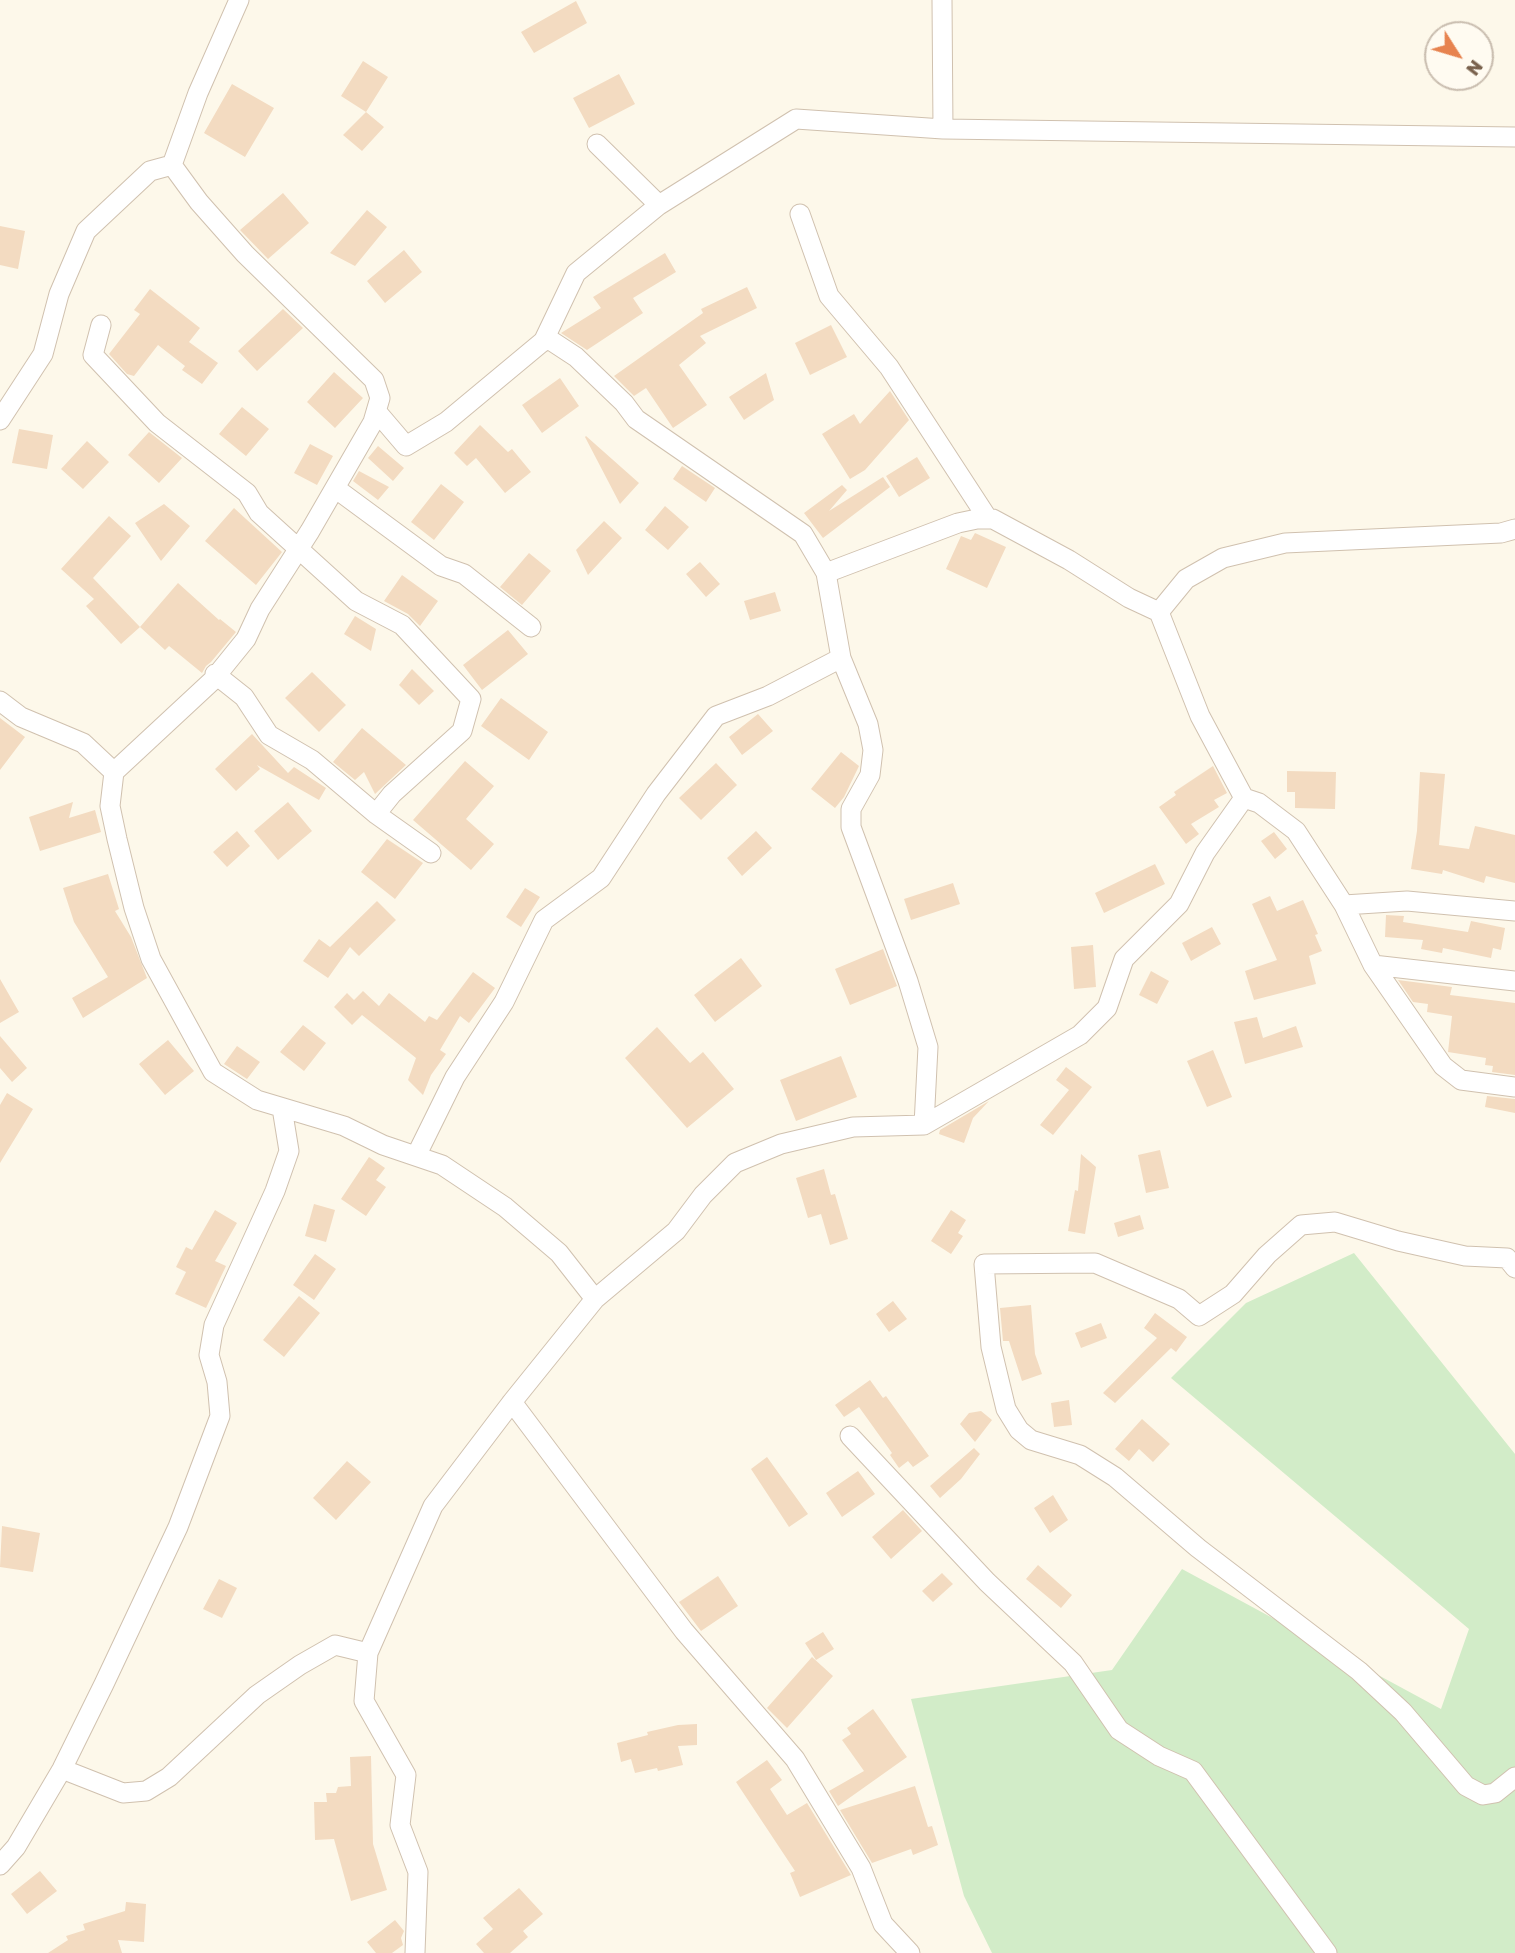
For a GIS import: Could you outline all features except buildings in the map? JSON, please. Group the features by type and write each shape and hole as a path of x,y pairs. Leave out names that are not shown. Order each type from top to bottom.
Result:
{"street":[{"path":"172,165 198,93 239,0"},
{"path":"942,0 943,129"},
{"path":"543,342 576,273 659,205 796,119 943,129 1515,137"},
{"path":"597,144 659,205"},
{"path":"172,165 199,202 245,254 374,380 380,398 377,412 335,488 260,609 246,639 212,681 114,772 110,806 114,828 134,908 151,959 213,1072 257,1100 344,1126 383,1145 417,1154 442,1165 505,1207 559,1253 596,1299"},
{"path":"0,420 43,354 59,294 86,231 150,171 172,165"},
{"path":"800,214 829,296 889,367 988,519"},
{"path":"101,325 93,355 158,423 247,493 259,513 356,601 402,625 471,699 463,731 392,794 376,814"},
{"path":"377,412 406,446 446,422 547,338 576,357 624,403 636,419 803,534 826,573 841,658 868,724 873,750 870,775 851,809 851,827 908,981 928,1047 925,1125"},
{"path":"335,488 441,566 464,574 531,627"},
{"path":"826,573 958,523 993,519 1069,560 1129,598 1159,612 1200,716 1244,798 1259,803 1296,831 1344,905 1373,965 1443,1066 1461,1080 1515,1087"},
{"path":"1159,612 1186,579 1223,558 1285,543 1501,533 1515,529"},
{"path":"417,1154 455,1077 504,1002 544,920 601,878 656,794 716,716 768,696 841,658"},
{"path":"215,674 244,697 269,734 312,760 376,814 431,853"},
{"path":"0,701 21,717 83,743 114,772"},
{"path":"415,1953 418,1872 400,1825 406,1775 364,1701 369,1653 433,1506 512,1402 596,1299 676,1231 703,1195 735,1163 781,1144 853,1127 925,1125 1080,1035 1107,1009 1124,959 1179,904 1205,853 1244,798"},
{"path":"1344,905 1406,901 1515,911"},
{"path":"1373,965 1515,981"},
{"path":"0,1865 16,1847 62,1769 178,1528 220,1416 217,1382 209,1355 214,1325 275,1191 289,1151 282,1108"},
{"path":"1515,1268 1507,1258 1465,1256 1335,1223 1301,1225 1267,1255 1233,1294 1199,1316 1179,1299 1095,1263 984,1264 990,1347 1006,1409 1019,1430 1031,1440 1080,1455 1115,1477 1198,1548 1359,1671 1404,1712 1466,1786 1483,1795 1495,1793 1515,1777"},
{"path":"512,1402 684,1631 795,1759 860,1868 883,1924 910,1953"},
{"path":"850,1436 987,1582 1073,1663 1119,1730 1159,1756 1194,1772 1327,1953"},
{"path":"62,1769 124,1793 146,1791 169,1777 257,1695 300,1665 335,1645 369,1653"}],"green space":[{"path":"1354,1253 1515,1454 1515,1953 992,1953 964,1896 911,1699 1112,1670 1182,1569 1441,1709 1469,1629 1171,1378 1246,1303"}]}
